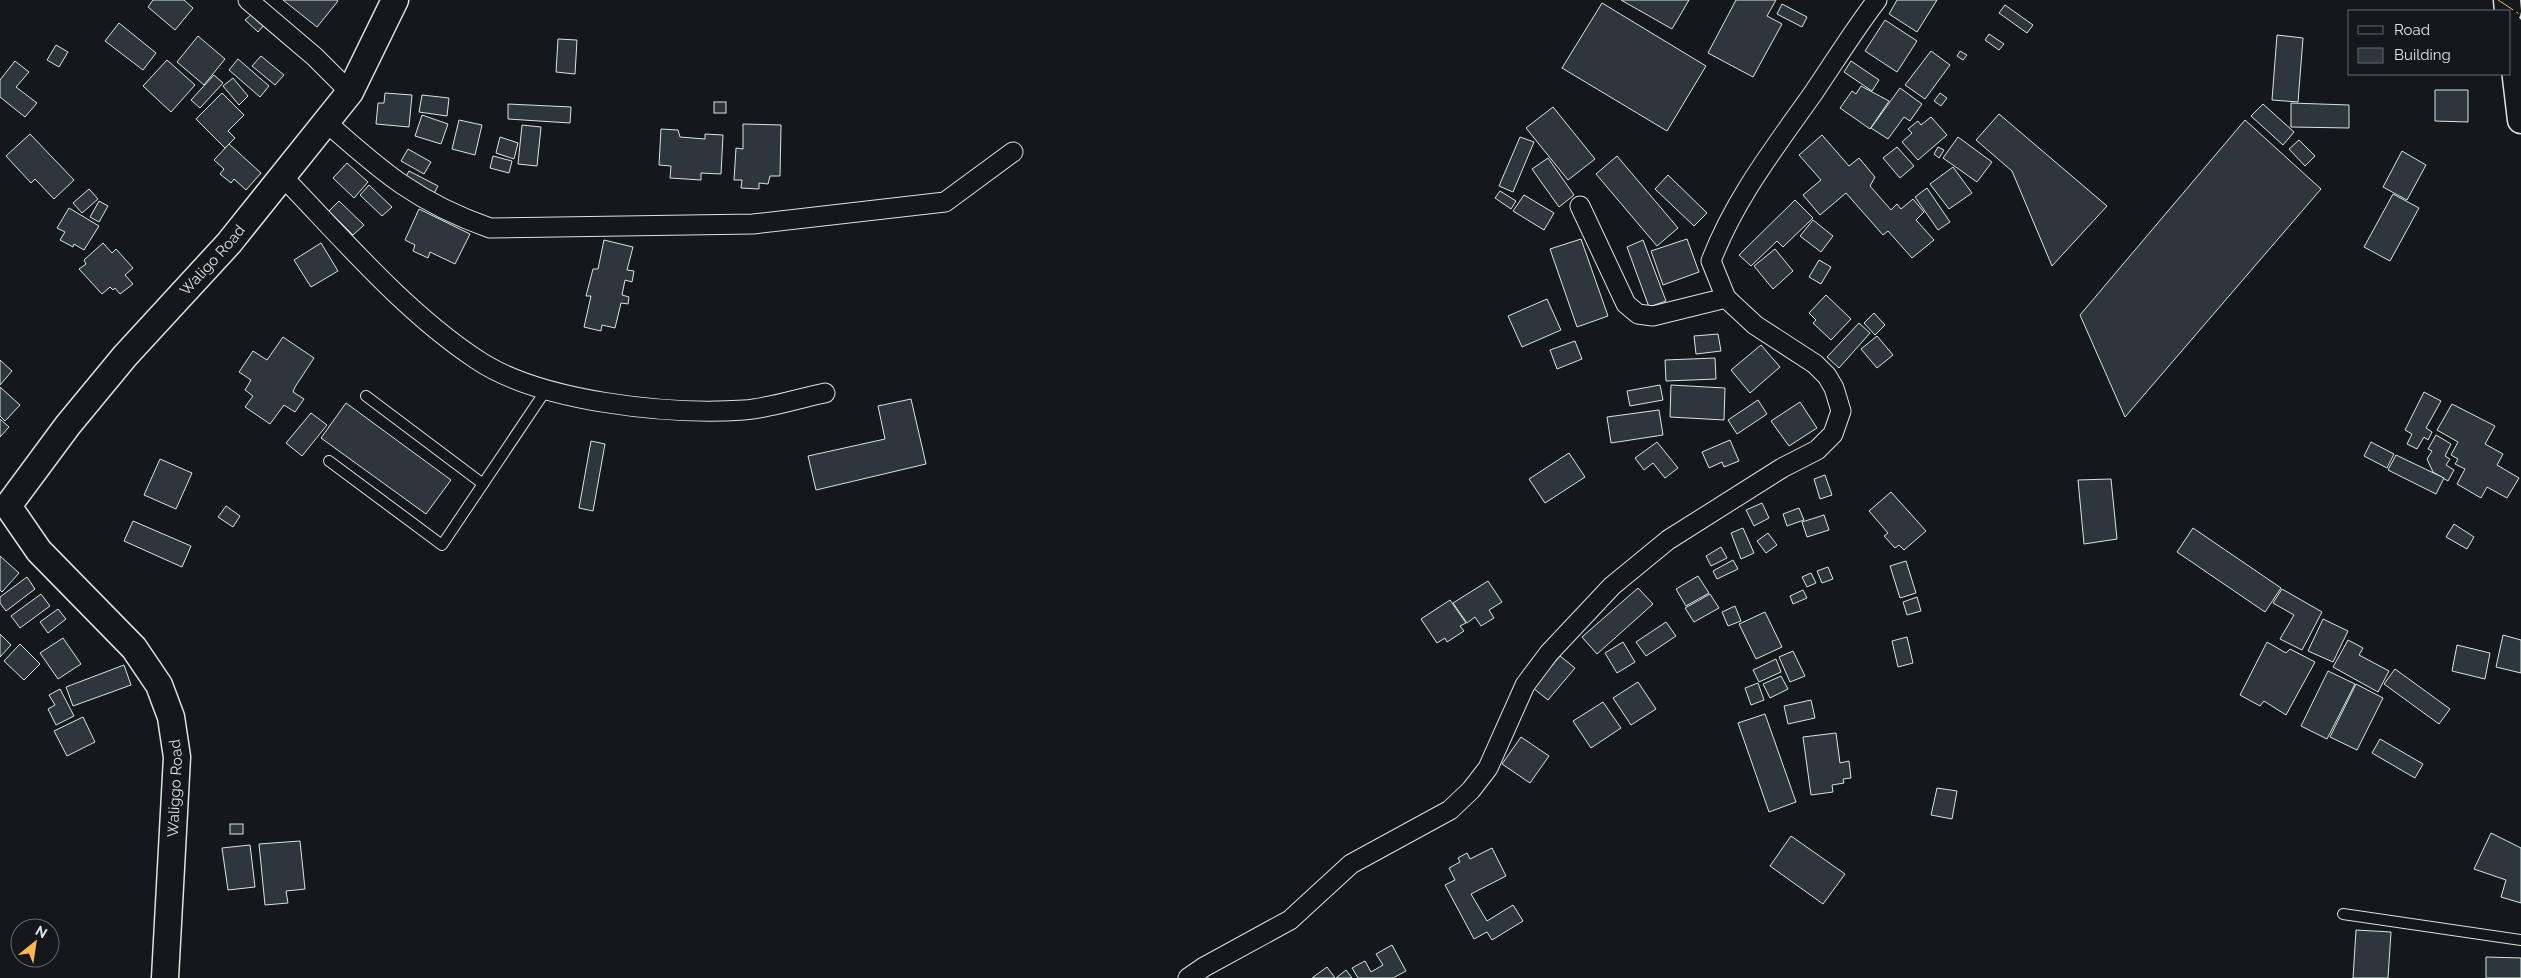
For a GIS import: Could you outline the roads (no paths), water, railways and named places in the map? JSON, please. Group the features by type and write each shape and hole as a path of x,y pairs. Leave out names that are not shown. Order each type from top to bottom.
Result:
{"street":[{"path":"248,0 315,57 350,92"},
{"name":"Waligo Road","path":"3,507 125,356 229,243 350,92 395,0"},
{"path":"1188,978 1204,967 1290,920 1351,864 1450,810 1471,790 1488,768 1525,685 1549,653 1612,586 1668,540 1782,468 1816,450 1833,434 1841,411 1834,388 1827,376 1815,364 1756,325 1726,298 1711,261 1753,177 1815,90 1848,37 1877,0"},
{"path":"2511,35 2521,120"},
{"path":"326,122 385,174 426,201 455,216 490,228 745,225 945,202 1013,152"},
{"path":"283,177 348,245 439,332 476,360 506,377 546,390 677,412 746,410 825,393"},
{"path":"1580,206 1626,304 1638,314 1653,316 1726,298"},
{"name":"Waliggo Road","path":"3,507 39,551 134,648 159,685 171,717 177,757 165,978"}],"lane":[{"path":"329,461 442,545 546,390"},
{"path":"366,396 483,484"},
{"path":"2343,914 2521,940"}]}
